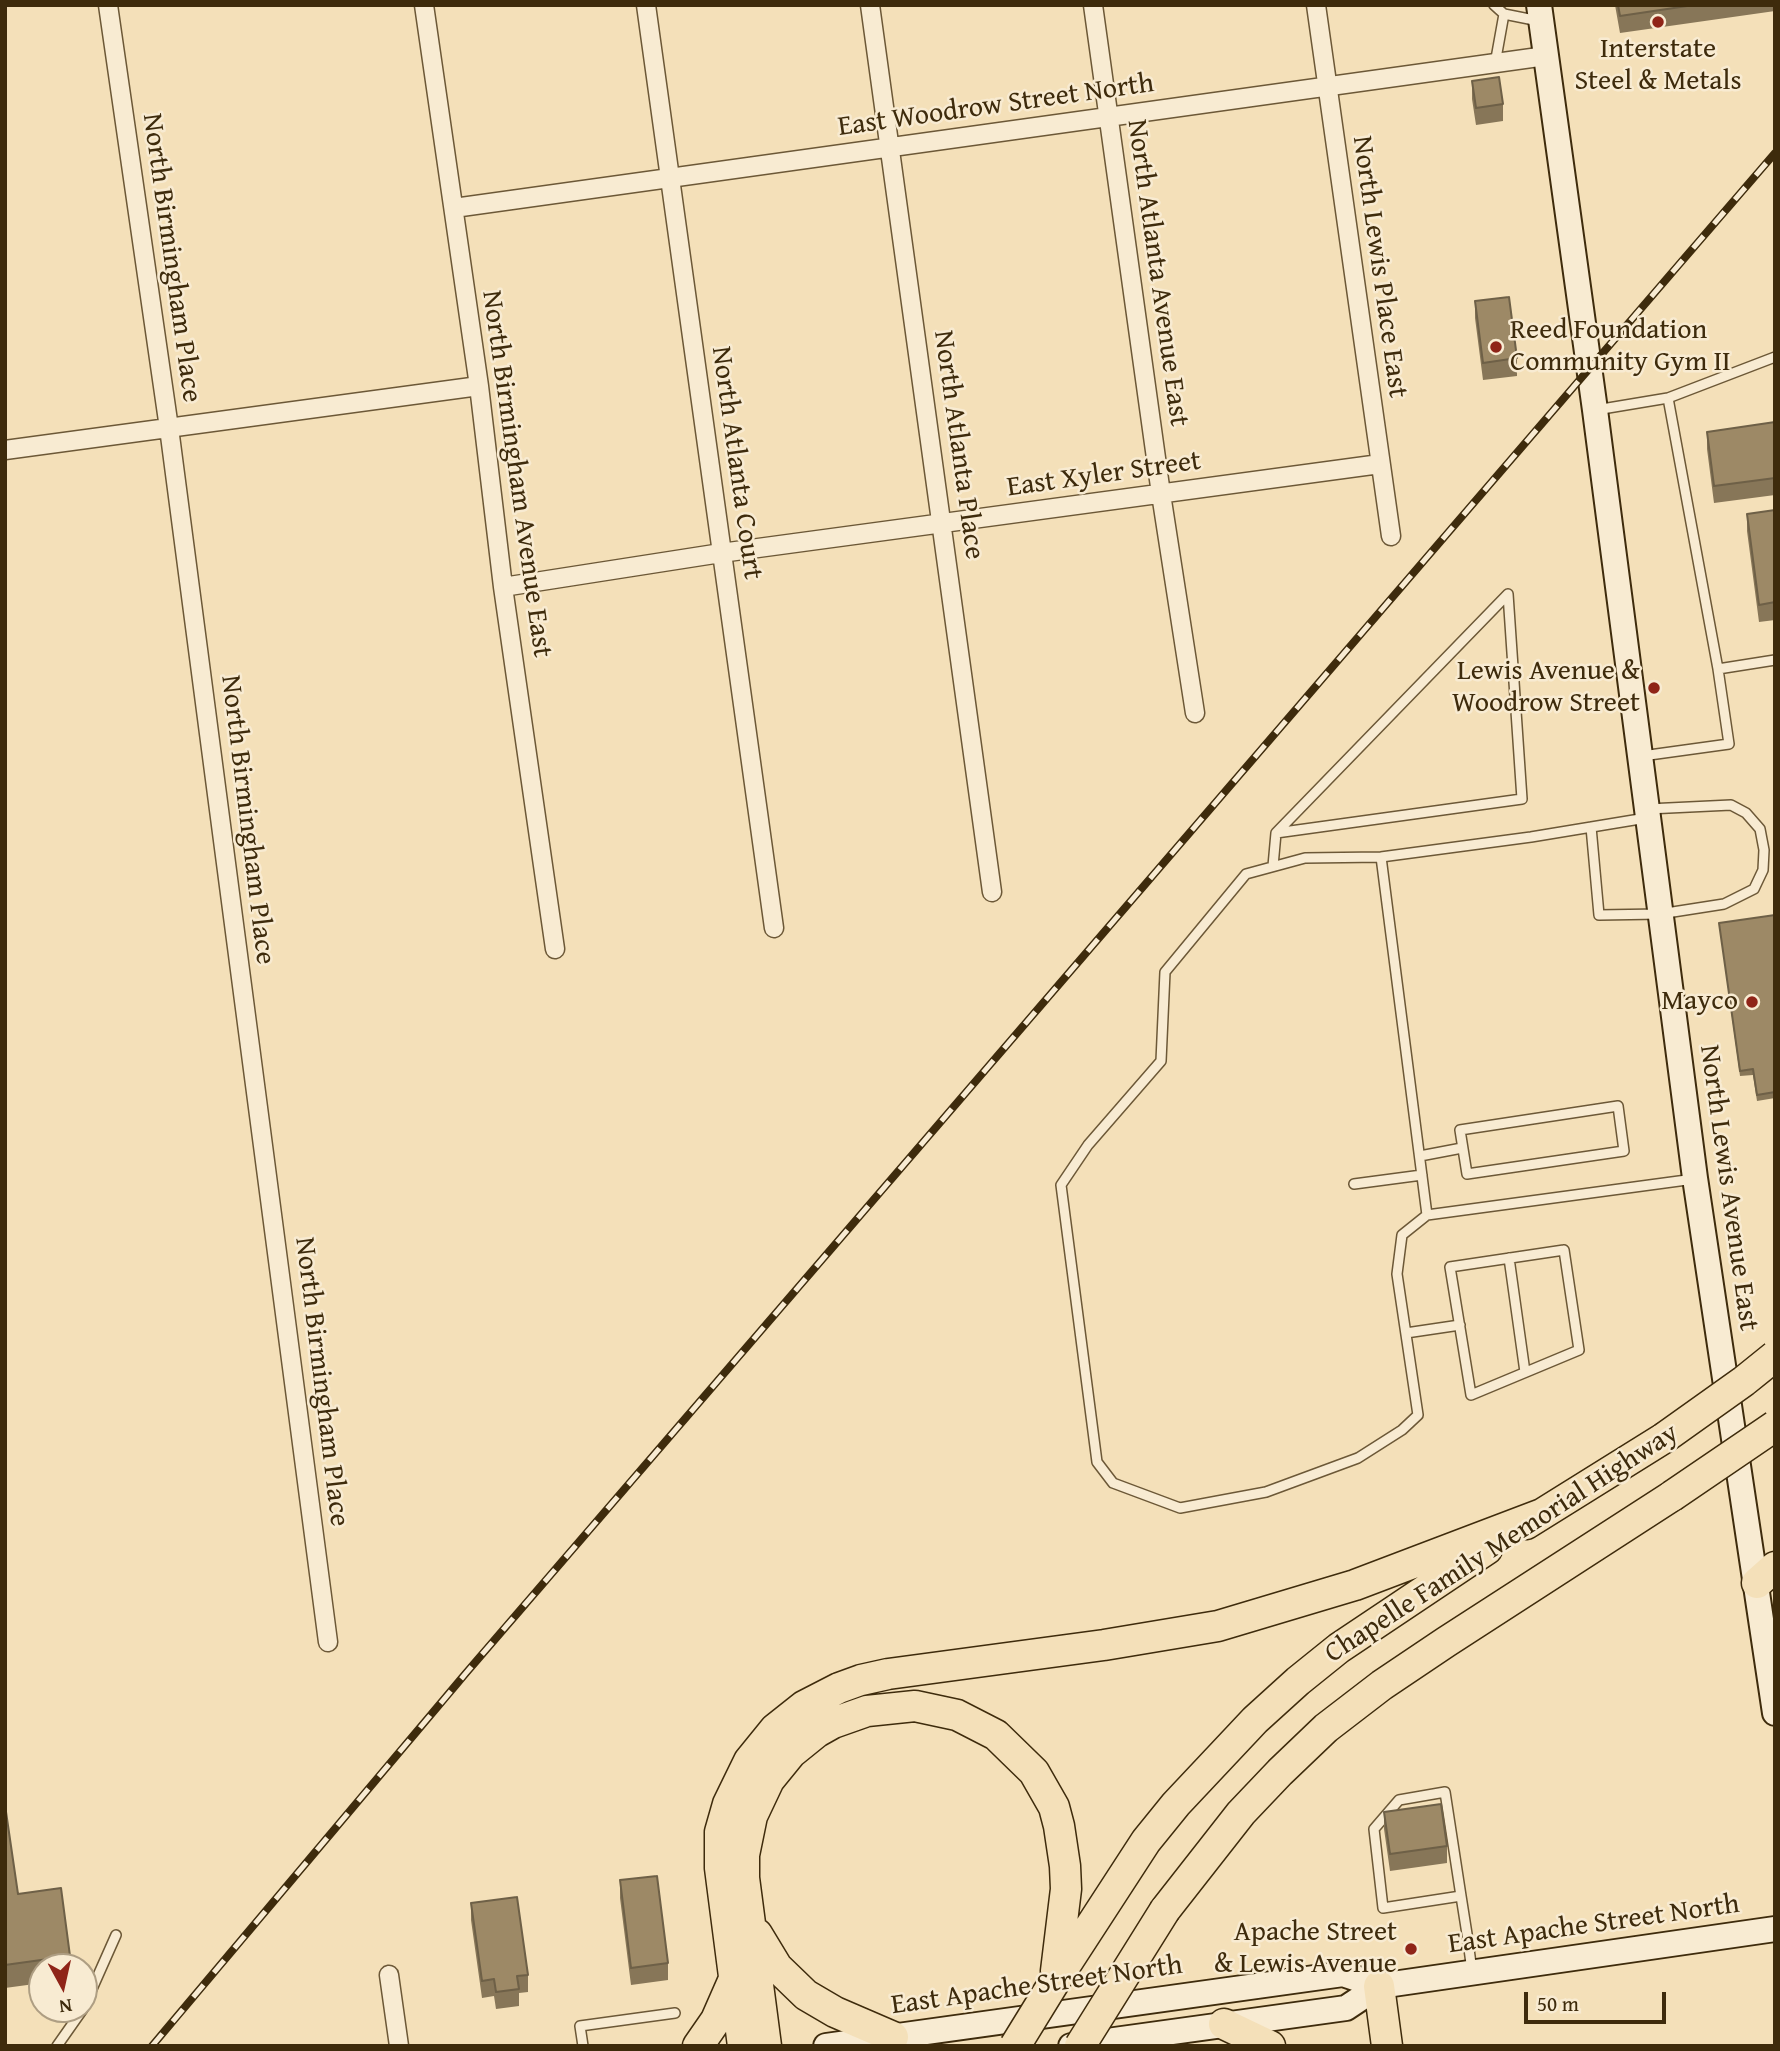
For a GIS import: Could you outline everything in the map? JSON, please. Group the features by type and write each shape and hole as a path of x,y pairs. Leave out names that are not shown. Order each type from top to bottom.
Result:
{"highway":[{"name":"Chapelle Family Memorial Highway","path":"1015,2046 1055,1981 1077,1919 1176,1804 1255,1720 1298,1681 1384,1616 1664,1438 1775,1356"},
{"name":"Chapelle Family Memorial Highway","path":"1080,2046 1165,1910 1241,1813 1326,1728 1382,1685 1775,1426"},
{"path":"743,2046 720,1868 720,1832 733,1790 757,1751 789,1717 821,1696 861,1679 1218,1626 1354,1585 1542,1514"},
{"path":"766,2046 744,1878 744,1855 752,1816 769,1780 791,1753 817,1732 850,1716 899,1706 929,1708 973,1721 1006,1743 1034,1772 1054,1807 1077,1919"},
{"path":"751,1925 777,1967 806,1995 835,2012 893,2037"},
{"path":"698,2046 716,2020 734,1978"},
{"path":"1379,1986 1387,2046"},
{"path":"1224,2024 1270,2046"}],"main road":[{"name":"North Lewis Avenue East","path":"1540,13 1595,410 1695,1178 1766,1575 1774,1702"},
{"name":"East Apache Street North","path":"1071,2046 1346,2008 1379,1986 1775,1929"},
{"name":"East Apache Street North","path":"826,2046 1343,1974 1379,1986"}],"street":[{"name":"North Birmingham Place","path":"108,5 169,428 328,1642"},
{"name":"North Birmingham Avenue East","path":"424,5 479,386 503,587 555,949"},
{"name":"North Atlanta Court","path":"646,5 774,928"},
{"name":"North Atlanta Place","path":"870,5 992,892"},
{"name":"North Atlanta Avenue East","path":"1093,5 1161,494 1195,713"},
{"name":"North Lewis Place East","path":"1316,5 1391,537"},
{"name":"East Woodrow Street North","path":"454,208 1546,56"},
{"path":"5,450 479,386"},
{"name":"East Xyler Street","path":"503,587 721,553 1380,464"},
{"path":"389,1975 398,2046"}],"lane":[{"path":"1494,5 1504,14 1540,13"},
{"path":"1495,64 1504,14"},
{"path":"1595,410 1668,398 1775,357"},
{"path":"1640,756 1729,744 1718,669 1668,398"},
{"path":"1273,866 1276,833 1507,594 1522,799 1276,833"},
{"path":"1718,669 1775,660"},
{"path":"1591,827 1599,915 1660,914 1724,904 1754,889 1763,870 1765,850 1759,829 1746,813 1731,805 1647,813 1591,827 1381,857 1305,858 1246,874 1165,972 1161,1061 1088,1144 1061,1185 1097,1462 1113,1483 1180,1508 1266,1492 1348,1462 1402,1430 1418,1415 1398,1274 1402,1235 1427,1215 1695,1178"},
{"path":"1381,857 1427,1215"},
{"path":"1618,1106 1624,1151 1466,1174 1462,1148 1460,1130 1618,1106"},
{"path":"1420,1156 1462,1148"},
{"path":"1354,1184 1422,1175"},
{"path":"1564,1250 1579,1350 1471,1395 1450,1267 1509,1258 1564,1250"},
{"path":"1509,1258 1525,1372"},
{"path":"1406,1333 1460,1325"},
{"path":"1461,1896 1383,1908 1374,1829 1399,1800 1446,1792 1472,1972"},
{"path":"98,1974 116,1934"},
{"path":"583,2046 580,2026 675,2013"},
{"path":"57,2046 73,2023"}],"building":[{"path":"1618,5 1694,5 1620,16"},
{"path":"1499,77 1503,104 1476,108 1472,81"},
{"name":"Reed Foundation Community Gym II","path":"1509,297 1517,358 1483,363 1475,301"},
{"path":"1775,422 1775,478 1714,486 1707,432"},
{"path":"1775,510 1775,602 1759,605 1747,514"},
{"name":"Mayco","path":"1775,915 1775,1092 1757,1095 1753,1069 1740,1071 1719,923"},
{"path":"1441,1804 1447,1846 1390,1854 1384,1812"},
{"path":"5,1805 18,1894 61,1888 70,1953 28,1953 28,1962 5,1965"},
{"path":"657,1876 668,1963 631,1968 620,1880"},
{"path":"517,1897 528,1975 517,1976 519,1989 496,1992 494,1979 482,1981 471,1903"}],"railway":[{"path":"152,2046 466,1673 1775,153"}],"place":[{"name":"Interstate Steel & Metals","path":"1658,22"},
{"name":"Reed Foundation Community Gym II","path":"1496,347"},
{"name":"Lewis Avenue & Woodrow Street","path":"1654,688"},
{"name":"Mayco","path":"1752,1002"},
{"name":"Apache Street & Lewis Avenue","path":"1411,1949"}]}
